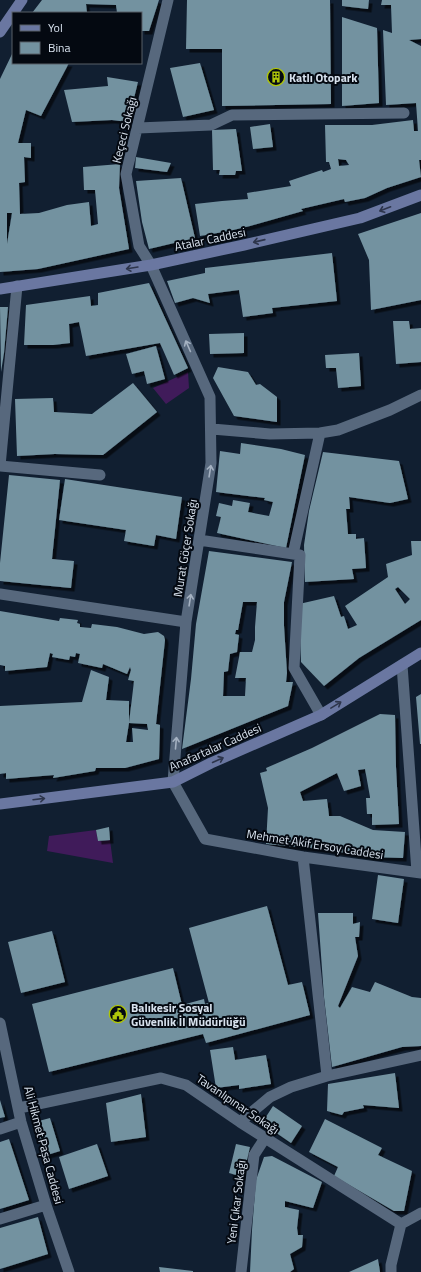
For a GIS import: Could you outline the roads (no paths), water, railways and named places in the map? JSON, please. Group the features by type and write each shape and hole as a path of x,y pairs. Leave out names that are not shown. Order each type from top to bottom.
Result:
{"main road":[{"path":"14,12 22,0"},
{"path":"0,32 12,15"},
{"name":"Atalar Caddesi","path":"0,289 151,265 360,218 421,195"},
{"name":"Anafartalar Caddesi","path":"0,804 173,782 211,763 321,715 421,653"}],"street":[{"name":"Keçeci Sokağı","path":"151,265 139,246 126,174 168,0"},
{"path":"138,128 211,125 232,116 404,113"},
{"name":"Murat Göçer Sokağı","path":"151,265 210,397 212,429 211,463 186,622 173,782"},
{"path":"16,286 0,466 100,475"},
{"path":"212,429 270,434 320,433 338,430 390,410 421,395"},
{"path":"292,554 320,433"},
{"path":"199,540 300,555 294,668 321,715"},
{"path":"0,594 186,622"},
{"path":"402,665 419,873"},
{"name":"Mehmet Akif Ersoy Caddesi","path":"173,782 205,839 303,857 419,873"},
{"path":"303,857 327,1076"},
{"name":"Ali Hikmet Paşa Caddesi","path":"0,1023 21,1122 46,1205 69,1272"},
{"path":"240,1122 270,1097 290,1087 327,1076 421,1055"},
{"name":"Tavanlıpınar Sokağı","path":"19,1108 161,1078 186,1085 240,1122 401,1224"},
{"path":"0,1129 21,1122"},
{"name":"Yeni Çıkar Sokağı","path":"241,1272 254,1155 265,1138"},
{"path":"0,1219 46,1205"},
{"path":"391,1272 391,1265 401,1224 416,1214 421,1213"}],"place":[{"name":"Katlı Otopark","path":"276,77"},
{"name":"Balıkesir Sosyal Güvenlik İl Müdürlüğü","path":"118,1014"}]}
